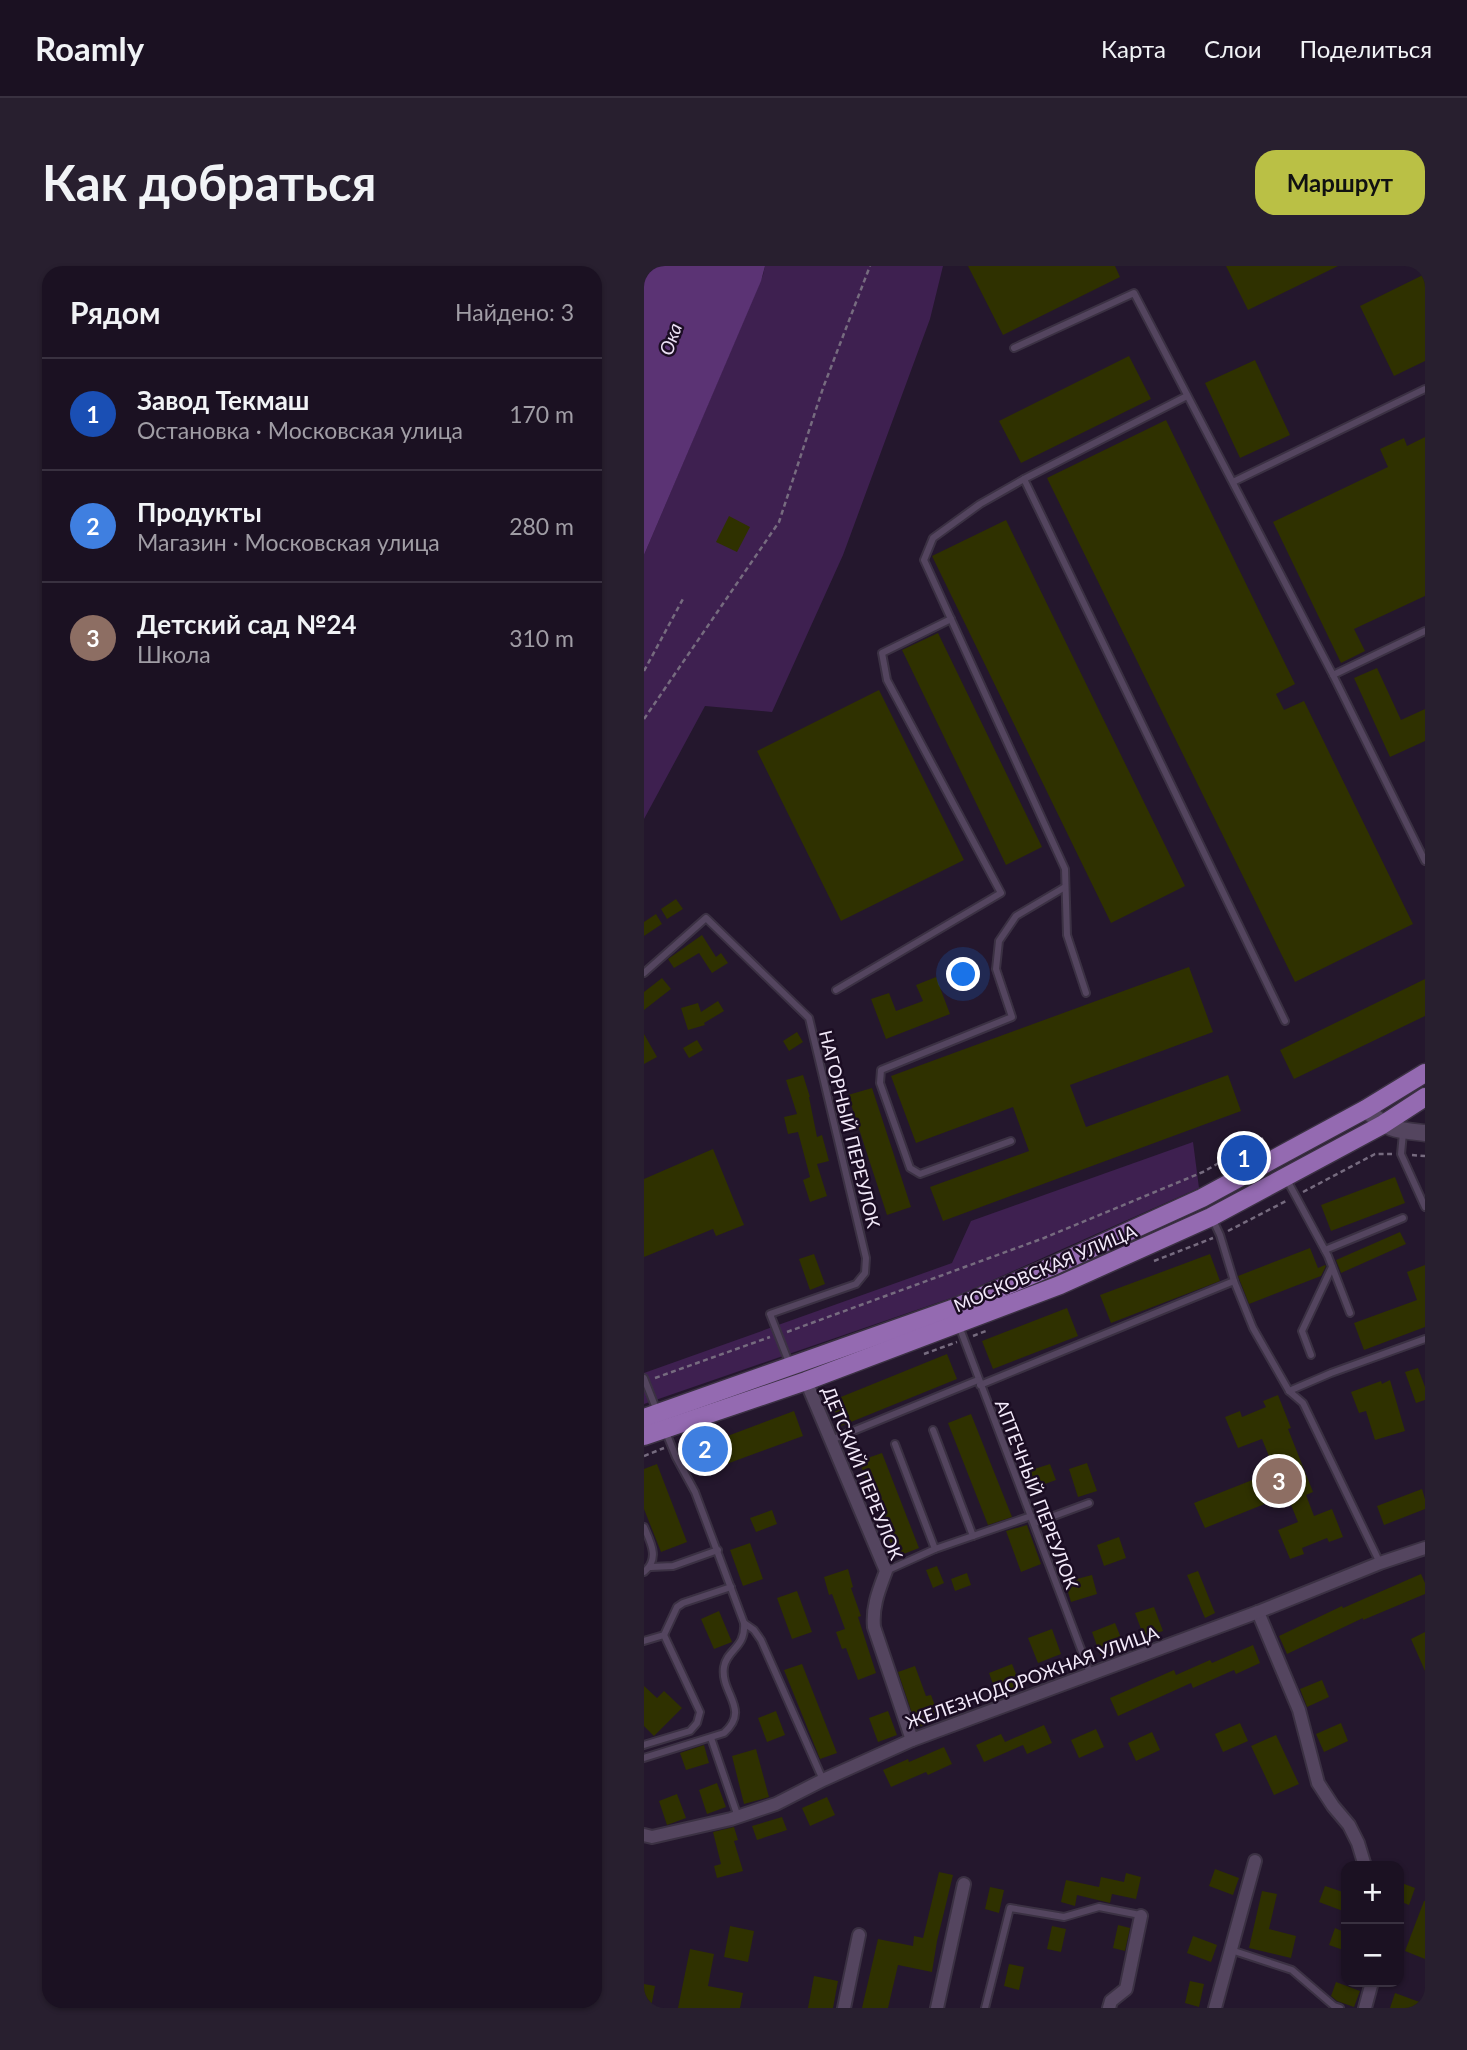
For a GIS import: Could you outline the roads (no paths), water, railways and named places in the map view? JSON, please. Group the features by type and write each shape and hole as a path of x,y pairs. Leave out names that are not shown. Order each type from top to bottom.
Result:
{"main road":[{"name":"МОСКОВСКАЯ УЛИЦА","path":"644,1436 655,1420 952,1308 1053,1266 1202,1198 1366,1109 1425,1073"},
{"name":"МОСКОВСКАЯ УЛИЦА","path":"655,1420 806,1381 1060,1285 1211,1217 1382,1125 1425,1097"},
{"path":"1366,1109 1382,1125 1425,1133"}],"street":[{"name":"ДЕТСКИЙ ПЕРЕУЛОК","path":"806,1381 886,1570 876,1600 874,1627 912,1740"},
{"name":"ЖЕЛЕЗНОДОРОЖНАЯ УЛИЦА","path":"648,1836 738,1817 776,1804 912,1740 1425,1548"},
{"path":"1258,1612 1299,1710 1318,1783 1349,1825 1363,1861"},
{"path":"1214,2008 1255,1861"},
{"path":"937,2008 964,1884"},
{"path":"1109,2008 1111,2001 1126,1989 1141,1916"},
{"path":"844,2008 859,1935"},
{"path":"1365,2008 1371,1987"}],"lane":[{"path":"1014,348 1133,292 1333,676 1425,861"},
{"path":"1233,482 1425,389"},
{"path":"1086,993 1067,935 1065,869 924,560 933,538 979,504 1187,396"},
{"path":"1024,479 1284,1021"},
{"path":"836,990 1001,893 887,680 882,653 951,619"},
{"path":"1333,676 1425,632"},
{"path":"1011,1142 920,1174 910,1168 880,1083 881,1070 1012,1017 996,969 999,940 1016,916 1065,887"},
{"name":"НАГОРНЫЙ ПЕРЕУЛОК","path":"644,973 706,918 809,1018 866,1258 866,1273 856,1284 770,1314 791,1367"},
{"path":"1403,1131 1401,1154 1425,1207"},
{"path":"1286,1178 1325,1250 1350,1313"},
{"path":"1211,1217 1253,1328 1289,1391 1303,1403 1380,1563"},
{"path":"1325,1250 1403,1218"},
{"path":"1311,1355 1302,1331 1332,1266"},
{"path":"831,1440 1234,1281"},
{"name":"АПТЕЧНЫЙ ПЕРЕУЛОК","path":"958,1325 1090,1674"},
{"path":"1289,1391 1425,1339"},
{"path":"644,1758 724,1734 734,1721 735,1707 725,1679 724,1665 745,1634 744,1623 718,1550 695,1492 655,1420 645,1380"},
{"path":"933,1430 973,1535"},
{"path":"895,1444 934,1549"},
{"path":"886,1570 973,1535 1089,1503"},
{"path":"644,1527 654,1553 651,1567"},
{"path":"644,1572 651,1567 673,1566 718,1550"},
{"path":"644,1641 664,1635 677,1607 683,1603 731,1587"},
{"path":"744,1623 754,1630 761,1640 823,1780"},
{"path":"644,1745 690,1731 697,1723 700,1712 664,1635"},
{"path":"711,1738 738,1817"},
{"path":"985,2008 1010,1908 1064,1917 1099,1907 1141,1916"},
{"path":"1231,1950 1292,1970 1334,2006 1340,2008"}],"water":[{"name":"Ока","path":"644,266 765,266 761,281 644,555"}],"place":[{"name":"Завод Текмаш","path":"1244,1158"},
{"name":"Продукты","path":"705,1449"},
{"name":"Детский сад №24","path":"1279,1481"}]}
